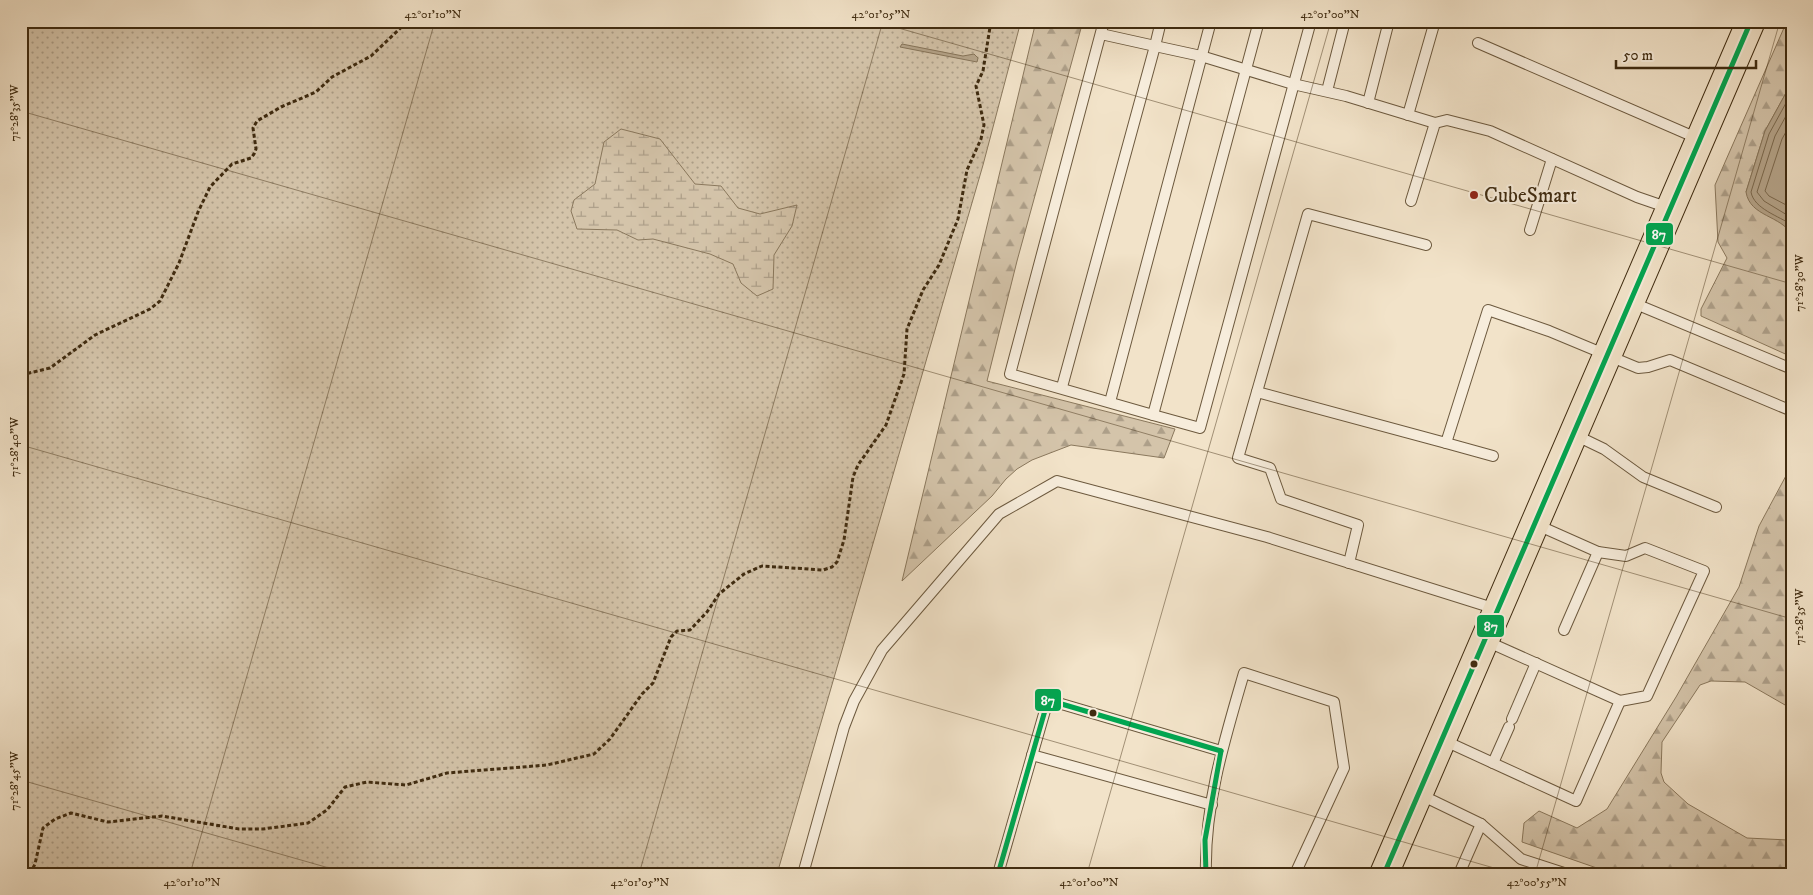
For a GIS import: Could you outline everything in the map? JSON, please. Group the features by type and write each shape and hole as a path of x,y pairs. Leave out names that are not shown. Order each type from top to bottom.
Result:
{"main road":[{"path":"1384,874 1486,641 1751,21"}],"lane":[{"path":"1104,21 1010,374 1062,387 1200,428 1310,21"},
{"path":"1062,387 1162,21"},
{"path":"1110,402 1200,56 1211,21"},
{"path":"1153,414 1259,21"},
{"path":"1327,91 1346,21"},
{"path":"1368,103 1389,21"},
{"path":"1408,115 1435,21"},
{"path":"1101,34 1200,56 1435,123 1447,120 1490,131 1637,197 1670,209"},
{"path":"1478,43 1700,140"},
{"path":"1411,201 1435,123"},
{"path":"1530,230 1552,159"},
{"path":"1349,563 1358,525 1281,499 1270,468 1238,458 1308,214 1426,245"},
{"path":"1630,302 1792,369"},
{"path":"1446,443 1488,310 1549,331 1638,368 1670,360 1792,411"},
{"path":"1257,392 1492,456"},
{"path":"1573,434 1604,449 1643,477 1716,507"},
{"path":"802,874 854,701 882,650 999,514 1057,482 1267,537 1498,610"},
{"path":"1486,641 1620,701 1647,696 1704,571 1645,548 1626,556 1598,552 1535,524"},
{"path":"1564,630 1598,552"},
{"path":"1493,763 1536,663"},
{"path":"1206,874 1205,840 1221,751 1244,673 1334,702 1344,768 1295,874"},
{"path":"998,874 1048,700 1221,751"},
{"path":"1442,740 1576,801 1620,701"},
{"path":"1032,755 1212,805"},
{"path":"1419,793 1481,824 1521,859 1567,874"},
{"path":"1459,874 1481,824"}],"path":[{"path":"21,375 50,368 95,335 150,309 160,301 180,263 198,212 210,187 222,172 232,164 251,158 254,154 256,149 253,128 257,121 281,107 316,92 332,77 371,56 408,21"},
{"path":"30,874 35,864 43,828 55,819 71,813 108,822 162,816 239,829 263,829 308,823 327,810 345,787 367,782 406,785 447,773 547,765 594,754 610,739 642,694 653,683 671,637 677,631 690,630 707,612 719,594 744,574 762,566 824,570 832,567 837,562 844,540 854,478 858,465 886,425 904,374 907,329 923,290 938,265 958,219 967,170 981,139 984,125 976,86 983,71 991,21"}],"green space":[{"path":"21,21 1021,21 983,165 777,874 21,874"},
{"path":"1036,21 1083,21 1017,261 987,381 1175,429 1164,458 1071,445 1032,460 1017,469 1006,479 992,496 902,581"},
{"path":"1787,21 1792,21 1792,82 1765,131 1746,192 1789,229 1792,235 1792,357 1701,316 1701,309 1727,258 1718,242 1715,185"},
{"path":"621,129 660,139 695,184 721,186 738,208 760,214 797,205 792,226 774,255 773,289 757,296 741,283 733,264 710,254 653,239 638,240 617,230 577,229 571,211 574,200 595,184 604,142"},
{"path":"1788,472 1792,474 1792,709 1745,682 1711,681 1700,685 1662,742 1661,773 1664,782 1688,804 1747,838 1788,840 1792,843 1792,874 1614,874 1522,842 1524,823 1539,811 1577,828 1607,809 1676,697 1739,587 1759,526"}],"water":[{"path":"902,44 963,56 974,54 978,58 977,62 900,47"},
{"path":"1792,82 1792,235 1781,223 1753,206 1746,192 1765,131"}],"transit line":[{"name":"87","path":"1384,874 1751,21"},
{"name":"87","path":"998,874 1048,700 1221,751"},
{"name":"87","path":"1206,874 1205,840 1221,751"}],"place":[{"name":"CubeSmart","path":"1474,195"}]}
